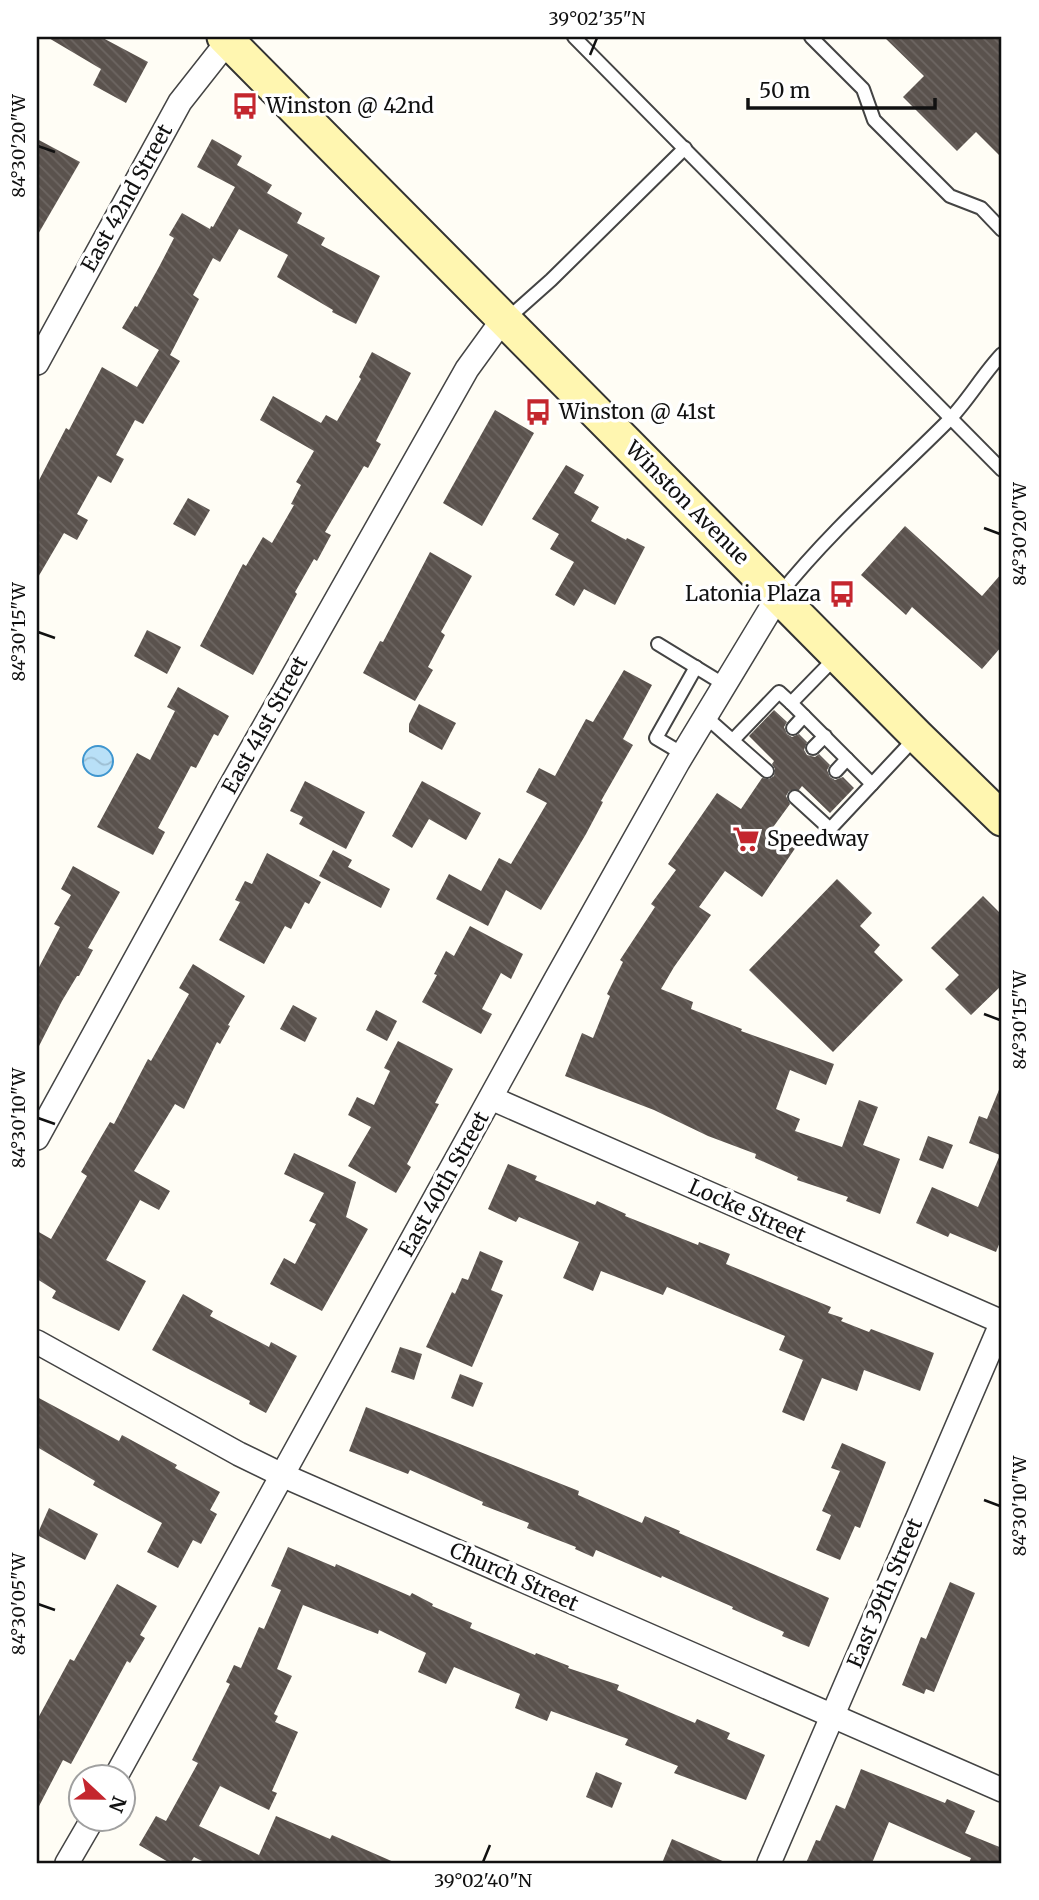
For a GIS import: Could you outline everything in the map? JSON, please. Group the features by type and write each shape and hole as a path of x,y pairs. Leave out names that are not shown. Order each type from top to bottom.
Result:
{"main road":[{"name":"Winston Avenue","path":"228,38 1002,819"}],"street":[{"name":"East 42nd Street","path":"37,363 180,102 228,38"},
{"name":"East 41st Street","path":"37,1138 238,772 467,369 496,329 506,320"},
{"name":"East 40th Street","path":"122,1764 556,979 683,754 779,595"},
{"name":"Locke Street","path":"491,1098 1002,1322"},
{"name":"East 39th Street","path":"768,1863 1002,1322"},
{"name":"Church Street","path":"37,1342 282,1475 1002,1790"},
{"path":"74,1861 86,1834"}],"lane":[{"path":"575,37 1002,470"},
{"path":"811,37 863,89 874,120 950,196 981,208 1002,230"},
{"path":"506,320 551,280 685,148"},
{"path":"779,595 808,559 861,504 951,419 1002,354"},
{"path":"658,644 725,685"},
{"path":"791,703 838,656"},
{"path":"683,754 656,738 696,667"},
{"path":"733,740 779,692 872,784"},
{"path":"793,728 804,716"},
{"path":"706,717 764,763"},
{"path":"813,748 825,736"},
{"path":"803,799 830,829 917,736"},
{"path":"836,771 847,759"}],"water":[{"path":"98,746 109,750 113,761 109,772 98,776 87,772 83,761 87,750"}],"building":[{"path":"47,37 101,37 148,62 126,103 93,85 101,69"},
{"path":"884,37 1002,37 1002,158 976,132 957,151 903,97 924,76"},
{"path":"37,139 80,162 37,236"},
{"path":"212,139 242,156 237,165 272,185 267,193 302,213 297,223 325,238 321,245 380,276 356,324 277,277 288,255 239,229 220,262 213,258 193,295 199,299 170,355 180,361 143,424 135,420 116,455 124,459 111,483 98,476 77,514 88,520 77,540 64,533 37,579 37,484 102,367 137,387 159,350 122,328 159,267 174,238 169,235 182,213 210,229 235,187 197,167"},
{"path":"372,352 411,373 376,441 381,444 368,468 364,466 325,532 331,535 295,592 297,594 253,675 200,646 243,564 246,566 263,537 272,543 294,505 291,504 301,485 296,482 314,451 260,420 273,396 321,423 326,415 337,421 361,379 359,377"},
{"path":"495,410 534,433 482,526 443,503"},
{"path":"566,465 584,475 574,493 599,507 591,521 645,547 615,605 584,589 574,606 555,595 574,562 550,549 559,534 532,519"},
{"path":"188,498 210,510 195,536 173,524"},
{"path":"905,526 982,596 1002,573 1002,646 982,669 912,607 906,615 861,575"},
{"path":"430,552 472,576 441,632 445,635 428,667 433,670 415,701 363,673 380,641 383,642"},
{"path":"147,630 181,647 167,674 134,656"},
{"path":"624,670 652,685 623,739 633,745 601,801 603,802 586,834 541,910 506,890 488,926 436,899 449,874 481,891 499,858 511,864 547,803 526,792 539,768 555,776 586,719 593,722"},
{"path":"178,687 229,716 218,736 214,734 196,768 191,766 158,828 165,832 153,855 97,827 137,753 150,760 175,711 167,707"},
{"path":"419,704 456,723 442,750 409,732 409,724"},
{"path":"774,710 787,722 784,727 787,734 792,737 799,734 807,742 804,750 807,755 815,757 819,754 830,765 827,770 830,777 835,780 843,777 854,788 830,813 802,786 799,790 789,791 786,796 790,804 771,830 796,847 762,897 725,871 699,907 711,915 661,989 693,1002 691,1009 742,1029 741,1031 834,1064 826,1085 790,1070 776,1109 800,1119 795,1131 842,1147 859,1100 878,1107 863,1145 900,1159 880,1214 846,1201 848,1197 797,1180 798,1177 755,1158 756,1154 708,1136 654,1110 565,1076 582,1033 593,1038 610,996 607,994 623,962 620,960 655,907 651,904 676,870 668,864 717,793 741,809 762,778 769,779 774,776 774,761 749,736"},
{"path":"305,781 365,812 346,849 299,824 303,817 290,811"},
{"path":"422,781 481,813 466,840 429,819 412,848 392,836"},
{"path":"333,850 352,860 348,867 390,889 381,908 319,876"},
{"path":"267,853 321,882 309,904 305,902 291,929 285,926 264,964 219,940 240,902 235,900 245,881 252,884"},
{"path":"73,866 120,892 88,948 93,950 62,1001 37,1050 37,971 60,927 54,924 71,895 61,889"},
{"path":"837,879 872,913 860,926 880,945 874,952 903,980 833,1052 749,970"},
{"path":"983,896 1002,915 1002,985 971,1015 945,989 959,975 931,948"},
{"path":"470,926 523,954 511,979 501,973 482,1009 492,1014 481,1034 422,1002 446,951 454,956"},
{"path":"193,964 245,996 220,1044 217,1042 184,1109 175,1104 134,1171 170,1191 159,1210 140,1200 106,1260 146,1281 119,1331 52,1298 56,1291 37,1279 37,1231 51,1239 87,1176 81,1172 110,1122 114,1124 148,1059 151,1061 189,994 179,988"},
{"path":"293,1005 317,1018 305,1042 280,1029"},
{"path":"376,1010 397,1021 387,1041 366,1030"},
{"path":"398,1041 453,1069 435,1103 439,1104 407,1164 411,1167 396,1193 348,1166 371,1127 348,1115 357,1097 374,1105 390,1071 384,1068"},
{"path":"1001,1085 1002,1237 996,1252 950,1233 948,1237 916,1223 932,1187 978,1207 1000,1155 969,1143 979,1116 987,1119"},
{"path":"928,1136 953,1145 943,1169 919,1160"},
{"path":"294,1153 356,1182 346,1217 368,1229 322,1311 270,1284 284,1258 295,1264 316,1224 309,1221 324,1193 284,1174"},
{"path":"508,1164 537,1176 535,1180 595,1205 597,1201 626,1214 625,1216 698,1245 699,1242 730,1254 726,1264 831,1307 828,1313 843,1318 841,1321 869,1332 871,1329 934,1353 920,1391 864,1370 857,1391 822,1378 804,1421 782,1412 803,1360 779,1350 785,1336 667,1287 663,1295 601,1271 593,1291 563,1278 579,1242 519,1217 516,1222 488,1209"},
{"path":"480,1251 503,1261 491,1290 503,1295 472,1367 426,1347 452,1292 455,1294 462,1278 468,1280"},
{"path":"183,1294 213,1311 210,1316 269,1347 271,1342 297,1356 266,1413 249,1404 250,1401 152,1350"},
{"path":"400,1347 422,1354 414,1380 391,1372"},
{"path":"460,1374 483,1383 473,1407 451,1398"},
{"path":"37,1397 119,1441 122,1435 220,1492 210,1510 217,1514 201,1544 193,1540 178,1568 147,1552 162,1523 93,1485 95,1481 37,1447"},
{"path":"366,1407 579,1491 578,1495 642,1523 645,1516 829,1598 809,1647 782,1636 784,1632 732,1609 733,1607 662,1576 661,1578 596,1550 593,1557 575,1549 576,1547 527,1528 529,1523 482,1505 483,1502 410,1470 408,1474 349,1451"},
{"path":"842,1443 886,1462 860,1528 855,1526 840,1560 816,1550 831,1515 822,1511 840,1471 831,1468"},
{"path":"49,1508 98,1534 85,1560 37,1535"},
{"path":"288,1547 335,1567 336,1564 410,1596 412,1593 433,1604 432,1606 472,1623 470,1628 569,1666 568,1668 619,1685 617,1690 695,1723 697,1719 730,1733 727,1739 765,1755 746,1800 674,1773 678,1766 625,1745 628,1739 551,1711 547,1721 515,1708 520,1694 454,1667 446,1684 418,1672 426,1653 379,1630 378,1634 303,1605 277,1669 292,1676 274,1714 278,1716 275,1722 298,1732 272,1791 277,1793 269,1810 220,1786 199,1826 259,1855 276,1816 330,1839 332,1835 396,1863 206,1863 194,1857 190,1863 170,1863 139,1845 156,1816 166,1821 198,1763 192,1760 230,1684 226,1682 234,1665 241,1668 259,1627 264,1629 281,1590 271,1586"},
{"path":"950,1582 975,1593 934,1692 926,1689 924,1694 902,1685 921,1637 926,1639"},
{"path":"117,1584 157,1606 140,1635 145,1638 130,1663 127,1661 71,1764 63,1760 37,1810 37,1720 70,1659 74,1661"},
{"path":"861,1769 945,1803 947,1799 975,1811 965,1833 1002,1848 1002,1863 969,1863 971,1858 889,1822 872,1863 806,1863 816,1840 820,1841 836,1805 845,1809"},
{"path":"596,1772 622,1783 612,1808 586,1797"},
{"path":"672,1839 727,1863 662,1863"}],"place":[{"name":"Winston @ 42nd","path":"245,106"},
{"name":"Winston @ 41st","path":"538,412"},
{"name":"Latonia Plaza","path":"842,594"},
{"name":"Speedway","path":"746,839"}]}
